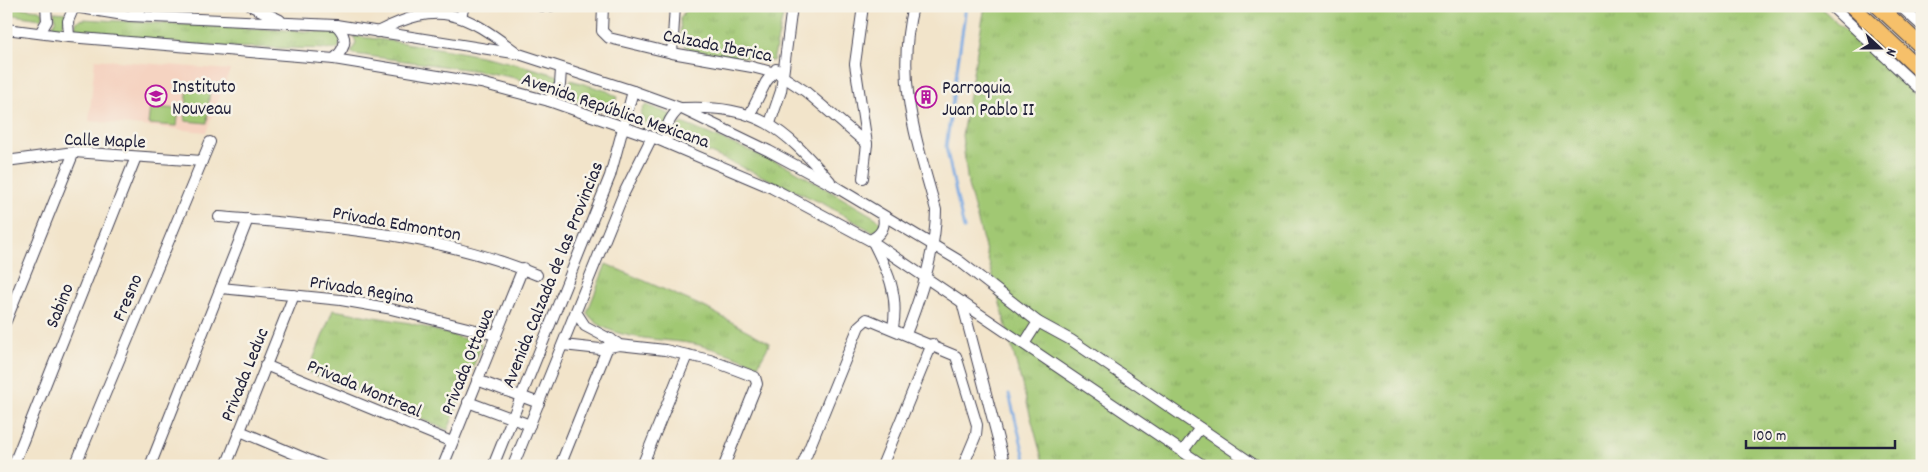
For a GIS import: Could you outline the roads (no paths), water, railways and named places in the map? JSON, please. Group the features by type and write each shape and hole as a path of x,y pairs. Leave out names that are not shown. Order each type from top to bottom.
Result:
{"highway":[{"path":"1852,6 1922,72"},
{"path":"1878,6 1922,47"}],"street":[{"path":"40,33 47,22 46,6"},
{"path":"130,16 144,6"},
{"name":"Avenida República Mexicana","path":"251,6 283,22"},
{"path":"461,17 464,6"},
{"path":"542,6 551,6"},
{"name":"Calzada Iberica","path":"602,6 602,31 609,38 672,53 772,72 784,77 805,91 867,144"},
{"path":"770,124 784,77 783,64 792,6"},
{"path":"863,6 856,64 867,144 863,178"},
{"path":"906,334 932,245 936,210 911,124 904,67 907,29 912,6"},
{"path":"1831,6 1922,91"},
{"path":"1900,6 1922,26"},
{"path":"69,37 68,21 71,7"},
{"name":"Avenida República Mexicana","path":"71,7 130,16 336,25 519,54 680,108 761,147 836,187 932,245 969,268 1038,322 1071,340 1256,466"},
{"path":"672,53 676,7"},
{"name":"Avenida República Mexicana","path":"377,32 412,17 441,9 482,28 519,54"},
{"path":"334,59 343,51 346,42 344,33 336,25"},
{"name":"Avenida República Mexicana","path":"6,29 69,37 334,59 481,83 549,100 624,126 772,188 871,241 1204,466"},
{"path":"750,114 772,72 783,64"},
{"path":"549,100 560,85 561,69"},
{"name":"Avenida Calzada de las Provincias","path":"493,466 610,176 633,92"},
{"name":"Avenida República Mexicana","path":"680,108 710,107 750,114 770,124 800,148 836,187"},
{"path":"667,143 665,133 668,123 672,115 680,108"},
{"name":"Avenida Calzada de las Provincias","path":"513,466 623,195 652,137"},
{"name":"Fresno","path":"75,466 210,142"},
{"path":"6,321 74,152"},
{"name":"Calle Maple","path":"6,161 74,152 202,161"},
{"name":"Sabino","path":"13,466 136,157"},
{"path":"883,216 884,225 882,232 871,241 893,289 896,305 892,328"},
{"name":"Privada Edmonton","path":"219,217 310,224 398,237 478,254 538,275"},
{"path":"150,466 248,220"},
{"name":"Privada Ottawa","path":"443,466 522,268"},
{"name":"Privada Regina","path":"221,288 294,295 387,308 496,336"},
{"name":"Privada Leduc","path":"226,466 294,295"},
{"path":"962,302 1005,466"},
{"path":"576,312 585,326 613,344"},
{"path":"802,466 863,320 870,320 892,328 956,356 977,425 976,435 963,466"},
{"path":"1024,344 1038,322"},
{"path":"562,344 613,344 687,354 754,376 757,384 724,466"},
{"path":"560,466 613,344"},
{"path":"882,466 932,344"},
{"path":"642,466 687,354"},
{"name":"Privada Montreal","path":"265,365 452,442"},
{"path":"478,380 539,403"},
{"path":"468,402 530,425"},
{"path":"1183,451 1200,428"},
{"path":"240,431 323,466"}],"waterway":[{"path":"964,229 946,147 966,6"},
{"path":"1009,394 1027,466"}],"place":[{"name":"Instituto Nouveau","path":"156,96"},
{"name":"Parroquia Juan Pablo II","path":"926,97"}]}
